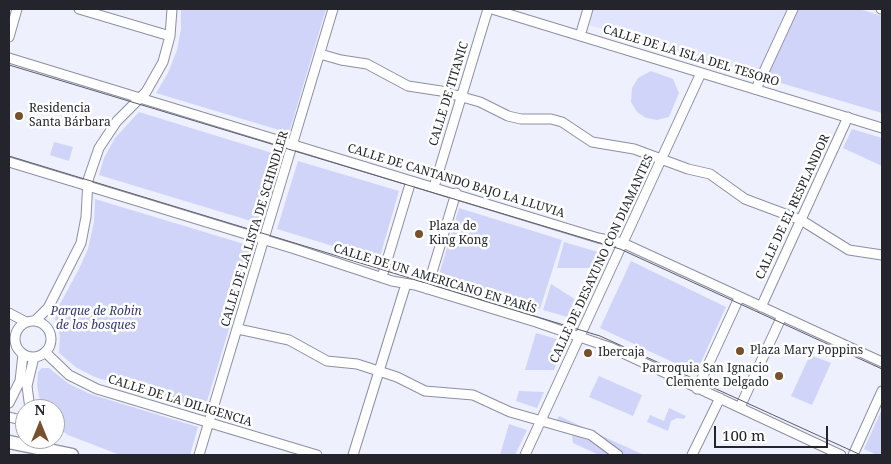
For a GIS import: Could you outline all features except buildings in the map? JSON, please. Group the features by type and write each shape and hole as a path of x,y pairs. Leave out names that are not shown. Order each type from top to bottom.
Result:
{"main road":[{"path":"51,449 72,455"}],"street":[{"path":"9,37 17,9"},
{"path":"78,9 170,36"},
{"path":"9,313 30,321 44,324 50,333 50,343 45,352 34,357 23,354 15,344 14,337 17,329 30,321 48,308 81,243 86,217 87,188 93,163 105,137 117,121 140,98 158,72 170,36 172,9"},
{"name":"CALLE DE LA LISTA DE SCHINDLER","path":"199,455 333,9"},
{"name":"CALLE DE TITANIC","path":"434,187 488,9"},
{"name":"CALLE DE LA ISLA DEL TESORO","path":"492,9 882,128"},
{"path":"580,36 588,9"},
{"path":"756,89 793,9"},
{"path":"320,54 376,66 408,86 441,91 480,102 508,116 521,119 551,119 562,122 592,142 626,147 688,169 710,174 756,205 782,212 801,220 849,250 882,255"},
{"name":"CALLE DE CANTANDO BAJO LA LLUVIA","path":"9,58 293,143 582,233 623,243 739,298 761,306 882,362"},
{"name":"CALLE DE DESAYUNO CON DIAMANTES","path":"524,455 580,338 701,73"},
{"name":"CALLE DE EL RESPLANDOR","path":"761,306 848,118"},
{"name":"CALLE DE UN AMERICANO EN PARÍS","path":"9,162 87,188 427,289 618,350 697,389 740,407 841,455"},
{"path":"382,277 411,181"},
{"path":"427,289 456,194"},
{"path":"353,455 406,284"},
{"path":"697,389 739,298"},
{"path":"740,407 782,316"},
{"path":"238,329 262,336 284,338 327,361 357,364 403,380 425,391 473,395 499,408 541,422 591,435 618,455"},
{"name":"CALLE DE LA DILIGENCIA","path":"45,352 63,370 90,386 317,455"},
{"path":"9,403 20,380 23,354"},
{"path":"29,399 27,386 34,357"},
{"path":"853,455 882,391"},
{"path":"692,455 720,398"}],"shaded area":[{"path":"591,9 790,9 759,76 586,24"}],"green space":[{"path":"181,9 326,9 289,133 156,93 168,73 177,50 181,29"},
{"path":"796,9 859,9 882,16 882,113 764,78"},
{"path":"651,71 673,79 679,93 669,117 657,120 646,118 637,112 631,102 632,88 638,78"},
{"path":"139,112 282,156 261,224 99,175 104,158 115,138"},
{"path":"852,129 882,138 882,166 843,148"},
{"path":"54,142 73,147 69,161 50,155"},
{"path":"298,161 399,191 379,260 277,229"},
{"name":"Parque de Robin de los bosques","path":"95,199 254,247 204,411 95,377 77,368 59,353 60,336 54,315 88,249 94,222"},
{"path":"459,208 562,240 540,309 438,278"},
{"path":"564,242 608,255 602,268 557,268"},
{"path":"631,261 726,307 696,373 600,328"},
{"path":"551,284 584,305 578,320 543,310"},
{"path":"536,333 567,342 554,370 525,370"},
{"path":"810,355 831,363 812,405 791,396"},
{"path":"42,368 49,368 69,384 90,394 198,427 190,455 120,455 68,435 65,433 65,399 40,399 37,385 38,372"},
{"path":"599,376 642,395 633,416 589,397"},
{"path":"519,391 544,392 537,408 516,401"},
{"path":"669,408 686,416 684,419 677,418 671,421 668,431 647,422 650,415 664,421"},
{"path":"882,409 882,455 877,455 864,449"},
{"path":"559,416 644,455 623,455 596,433 557,420"},
{"path":"509,424 527,430 515,455 500,455"},
{"path":"572,435 592,441 610,455 599,455 573,443"}],"tram line":[{"path":"9,65 620,249 882,369"},
{"path":"9,156 600,336 861,455"}],"place":[{"name":"Residencia Santa Bárbara","path":"19,116"},
{"name":"Plaza de King Kong","path":"419,234"},
{"name":"Plaza Mary Poppins","path":"740,351"},
{"name":"Ibercaja","path":"588,353"},
{"name":"Parroquia San Ignacio Clemente Delgado","path":"779,376"}]}
